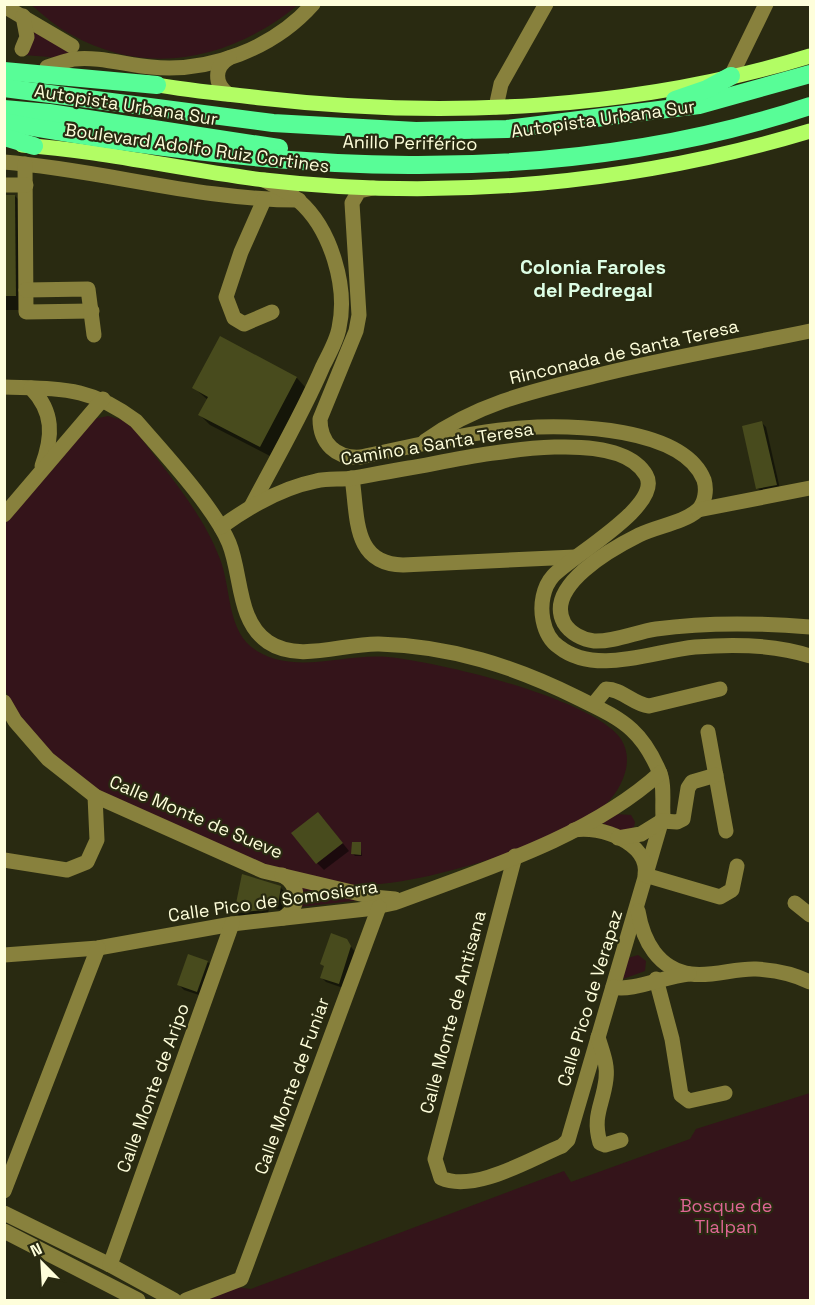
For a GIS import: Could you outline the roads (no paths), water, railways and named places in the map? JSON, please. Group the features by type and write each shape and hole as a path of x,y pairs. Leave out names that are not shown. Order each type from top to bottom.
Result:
{"highway":[{"path":"4,71 157,85"},
{"name":"Anillo Periférico","path":"4,88 273,123 392,129 507,129 699,105 810,74"},
{"path":"599,118 673,100 707,89 731,76"},
{"name":"Autopista Urbana Sur","path":"4,98 110,108 276,134 398,140 503,138 662,120 714,111 810,86"},
{"name":"Autopista Urbana Sur","path":"4,109 49,113 262,146 368,154 466,155 536,151 669,134 743,118 810,97"},
{"name":"Anillo Periférico","path":"4,122 165,149 278,160 485,166 657,146 761,122 810,106"},
{"path":"657,146 766,131 810,119"},
{"path":"6,143 34,146"}],"main road":[{"path":"4,62 114,74 157,85 228,94 386,109 496,107 645,92 731,76 810,56"},
{"name":"Boulevard Adolfo Ruiz Cortines","path":"34,146 264,180 373,188 515,187 660,169 810,131"}],"street":[{"path":"228,94 220,86 217,75 223,62 275,38 290,27 313,4"},
{"path":"496,107 501,84 546,4"},
{"path":"731,76 766,4"},
{"path":"4,6 72,46"},
{"path":"22,49 27,37 23,16"},
{"path":"47,67 75,59 177,68 231,57"},
{"path":"4,162 199,193 264,200 299,200"},
{"path":"25,164 26,312 92,311"},
{"name":"Camino a Santa Teresa","path":"252,504 316,382 339,329 340,284 330,250 316,221 299,200 264,180"},
{"path":"4,185 26,185"},
{"name":"Camino a Santa Teresa","path":"373,188 359,191 352,203 359,315 356,332 320,419 325,441 334,451 354,458 507,429 537,427 627,433 651,438 672,447 697,469 705,488 702,505 698,510"},
{"path":"264,200 241,252 226,297 234,318 244,324 272,312"},
{"path":"26,290 88,289 94,335"},
{"name":"Rinconada de Santa Teresa","path":"421,445 451,423 514,395 623,369 810,331"},
{"path":"316,382 332,393"},
{"path":"4,387 68,390 103,399 136,421 220,527 236,561 250,621 258,634 278,647 303,652 380,644 448,650 504,665 593,705 633,732 660,773 662,821 645,875 638,907"},
{"path":"31,388 45,407 51,428 40,471"},
{"path":"7,510 103,399"},
{"name":"Camino a Santa Teresa","path":"220,527 252,504 317,481 352,478 528,447 596,451 628,457 641,467 648,478 647,491 628,518 574,557 552,577 543,593 541,612 545,629 557,647 577,657 598,661 693,648 735,646 780,649 810,656"},
{"path":"352,478 362,543 369,554 381,562 403,565 574,557"},
{"path":"810,488 698,510 639,535 581,573 566,589 561,602 561,615 568,628 579,636 595,641 656,629 710,624 810,627"},
{"path":"593,705 606,689 614,689 638,705 649,706 720,689"},
{"name":"Calle Monte de Sueve","path":"4,702 15,721 48,759 95,796 243,862 282,875 373,897 410,897"},
{"path":"708,732 726,831"},
{"name":"Calle Pico de Somosierra","path":"4,955 98,948 232,924 378,907 515,856 570,831 625,801 660,773"},
{"path":"618,838 641,834 662,821 677,822 683,819 688,788 692,782 716,775"},
{"path":"4,860 67,870 87,862 97,840 95,796"},
{"path":"570,831 594,829 618,838 641,853 646,864 645,875"},
{"name":"Calle Monte de Antisana","path":"441,1178 435,1160 515,856"},
{"path":"645,875 720,897 732,890 738,866"},
{"path":"282,875 294,886 296,897 294,907 283,918"},
{"path":"795,903 810,915"},
{"name":"Calle Monte de Funiar","path":"186,1300 241,1279 378,907"},
{"name":"Calle Pico de Verapaz","path":"441,1178 453,1183 472,1183 562,1146 568,1140 638,907"},
{"name":"Calle Pico de Verapaz","path":"638,907 642,932 650,948 672,967 692,974 757,969 782,972 810,982"},
{"name":"Calle Monte de Aripo","path":"110,1265 232,924"},
{"path":"4,1191 98,948"},
{"path":"613,987 625,990 656,979 692,974"},
{"path":"656,979 672,1039 681,1095 689,1101 725,1093"},
{"path":"598,1037 606,1064 606,1080 596,1112 595,1128 600,1143 605,1145 621,1140"},
{"path":"4,1213 110,1265 174,1300"},
{"path":"4,1231 138,1300"}],"district":[{"name":"Colonia Faroles del Pedregal","path":"593,278"}],"park label":[{"name":"Bosque de Tlalpan","path":"726,1216"}]}
